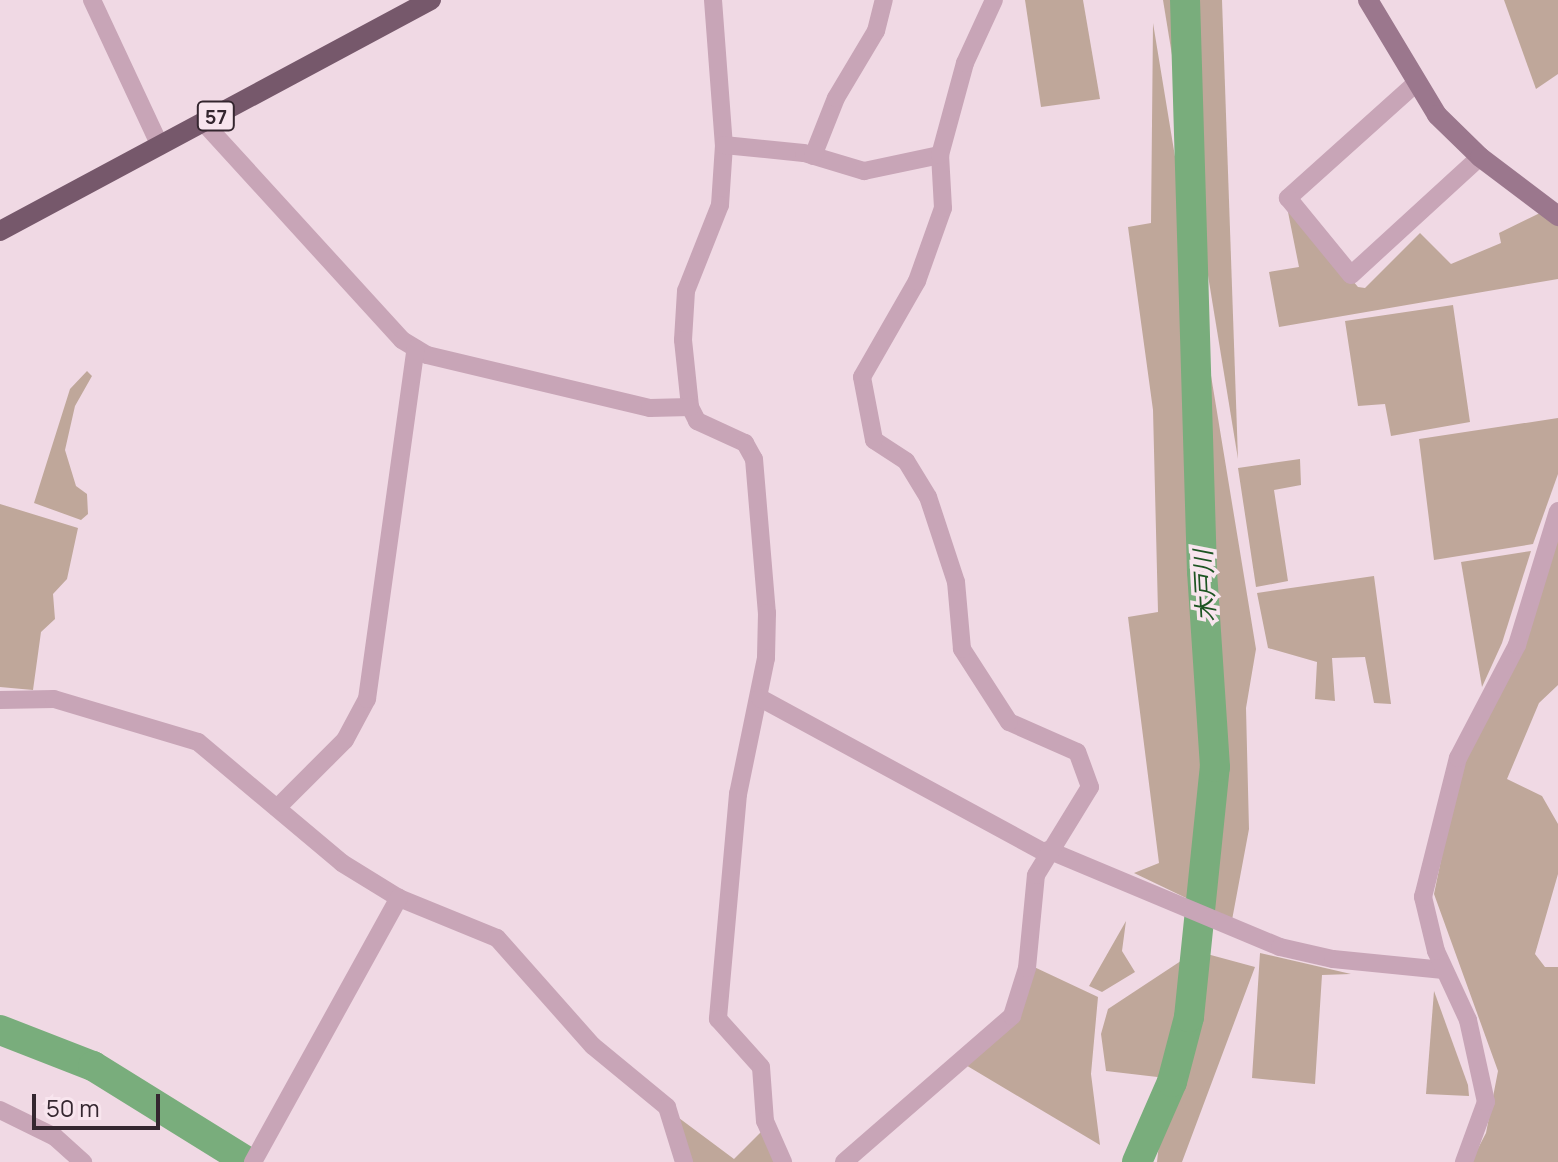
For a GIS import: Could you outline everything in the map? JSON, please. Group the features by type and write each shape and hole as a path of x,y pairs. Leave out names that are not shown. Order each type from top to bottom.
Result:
{"main road":[{"name":"57","path":"0,231 431,0"}],"street":[{"path":"92,0 160,146"},
{"path":"713,0 724,145 720,205 686,291 690,407 697,421 745,443 754,459 767,613 760,698 738,794 718,1019 761,1067 765,1121 783,1162"},
{"path":"813,156 836,98 876,31 884,0"},
{"path":"844,1162 1012,1016 1027,968 1031,896 1046,852 1085,803 1087,767 1077,752 1009,722 962,649 956,582 928,497 906,461 874,440 862,377 917,281 943,208 940,155 965,63 994,0"},
{"path":"1368,0 1415,84 1480,157 1558,216"},
{"path":"1415,84 1288,198 1351,275 1480,157"},
{"path":"204,123 402,340 416,348 650,408 690,407"},
{"path":"724,145 813,156 864,171 940,155"},
{"path":"277,808 345,740 367,699 416,348"},
{"path":"1464,1162 1486,1102 1468,1020 1443,970 1423,897 1458,758 1517,645 1558,511"},
{"path":"760,698 1046,852 1239,933 1333,959 1443,970"},
{"path":"0,700 54,699 198,742 342,863 399,898 481,927 510,947 593,1046 667,1107 684,1162"},
{"path":"253,1162 399,898"},
{"path":"0,1110 55,1137 83,1162"}],"shaded area":[{"path":"1025,0 1083,0 1100,99 1041,107"},
{"path":"1163,0 1222,0 1238,459"},
{"path":"1504,0 1558,0 1558,74 1536,89"},
{"path":"1153,23 1256,649 1246,708 1249,829 1232,920 1134,873 1159,863 1128,617 1158,612 1153,410 1128,227 1151,223"},
{"path":"1286,202 1358,287 1365,288 1420,233 1451,264 1501,243 1499,233 1540,213 1558,225 1558,279 1279,327 1269,272 1299,267"},
{"path":"1453,305 1470,422 1391,436 1385,404 1358,406 1345,321"},
{"path":"87,371 92,376 75,406 65,450 76,486 87,494 88,514 81,520 34,503 70,389"},
{"path":"1558,418 1558,474 1533,544 1434,560 1419,439"},
{"path":"1300,459 1301,485 1274,490 1288,581 1256,587 1238,468"},
{"path":"0,504 78,528 67,579 53,594 55,619 41,632 33,690 0,687"},
{"path":"1558,529 1558,685 1539,703 1507,779 1542,796 1558,824 1558,874 1535,954 1545,967 1558,967 1558,1162 1471,1162 1486,1133 1498,1071 1434,894 1461,763 1530,631"},
{"path":"1531,551 1502,643 1482,687 1461,562"},
{"path":"1374,576 1391,704 1374,703 1365,657 1332,658 1335,701 1315,699 1317,662 1268,648 1257,593"},
{"path":"1126,921 1122,951 1135,972 1102,992 1089,986"},
{"path":"1196,951 1255,967 1182,1162 1157,1162 1166,1078 1106,1071 1101,1034 1108,1009"},
{"path":"1260,953 1351,974 1322,975 1315,1084 1252,1078"},
{"path":"1032,966 1098,997 1091,1074 1100,1145 964,1064 990,1046"},
{"path":"1434,991 1468,1085 1469,1096 1426,1094"},
{"path":"679,1118 734,1159 763,1130 776,1162 688,1162"}],"waterway":[{"name":"木戸川","path":"1137,1162 1172,1082 1189,1017 1215,767 1202,572 1185,0"},
{"path":"0,1030 93,1066 248,1162"}]}
